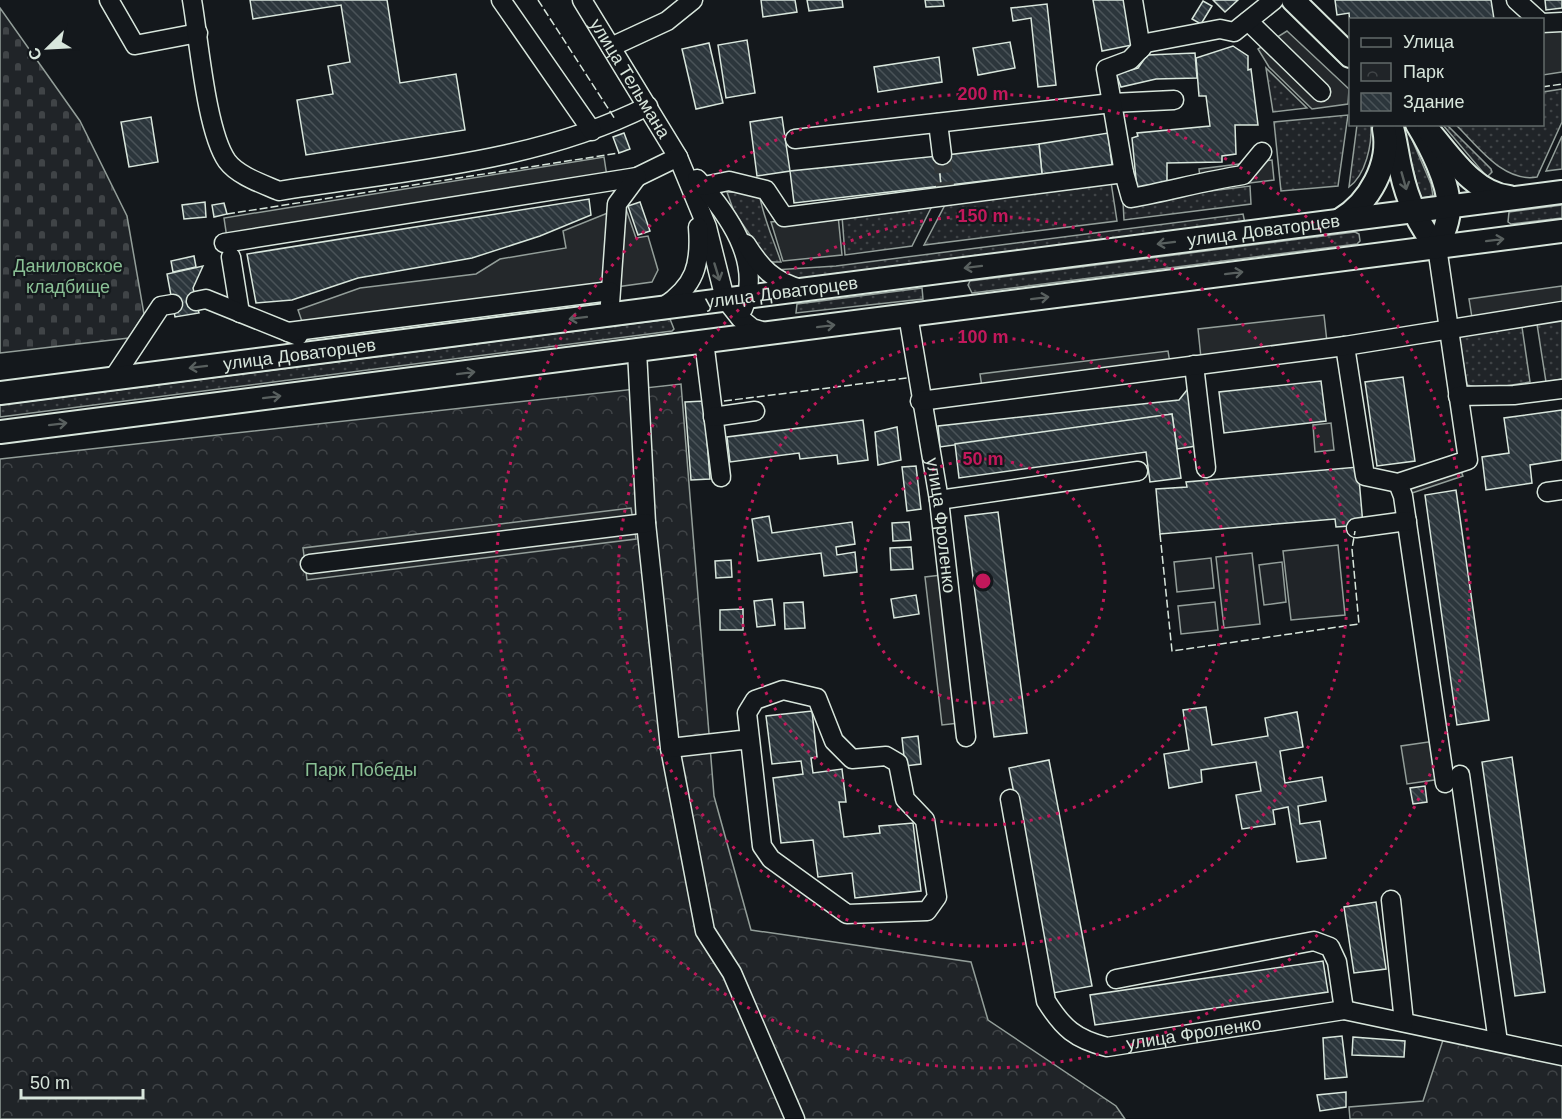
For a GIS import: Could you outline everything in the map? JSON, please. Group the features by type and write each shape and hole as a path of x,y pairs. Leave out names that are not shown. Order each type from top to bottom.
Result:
{"main road":[{"path":"1293,0 1349,55"},
{"path":"1338,221 1356,211 1376,180 1382,163 1385,135 1383,126"},
{"path":"1391,126 1404,184 1414,211 1425,233 1437,247"},
{"path":"1418,126 1431,151 1449,206 1446,228 1437,247"},
{"path":"1424,126 1478,186 1496,195 1516,198"},
{"name":"улица Доваторцев","path":"0,393 1562,192"},
{"path":"0,432 1562,231"},
{"path":"947,271 954,309"}],"street":[{"path":"109,0 135,45 198,33"},
{"path":"192,0 215,134 228,163 247,176 279,191 534,150 592,131 648,106"},
{"path":"501,0 592,131"},
{"name":"улица Тельмана","path":"582,0 700,192 727,215 765,270 782,283 803,289"},
{"path":"611,47 667,21 693,0"},
{"path":"1133,0 1141,49"},
{"path":"1262,152 1243,175 1196,182 1183,188 1131,198 1124,173 1106,69 1131,60 1146,43 1220,29 1234,32 1274,0"},
{"path":"1516,0 1536,18"},
{"path":"1248,21 1321,92"},
{"path":"1544,23 1562,22"},
{"path":"795,139 1112,103 1174,100"},
{"path":"938,123 942,155"},
{"path":"240,313 228,250 637,177 678,157"},
{"path":"700,192 729,181 766,190 784,217 946,192 1124,173"},
{"path":"609,314 617,204 637,177"},
{"name":"улица Тельмана","path":"700,192 725,299 740,318 752,328 768,333"},
{"name":"улица Тельмана","path":"663,307 681,295 691,282 699,243 700,192"},
{"name":"улица Тельмана","path":"727,215 741,243 749,274 748,296 740,318"},
{"path":"1345,346 1365,476 1398,483 1468,460 1437,247"},
{"path":"288,332 610,291"},
{"path":"196,301 206,299 330,350"},
{"path":"114,377 161,306 173,304"},
{"path":"920,401 1345,346 1562,311"},
{"name":"улица Фроленко","path":"908,315 920,401 939,500 966,737"},
{"path":"721,477 706,341 727,332 740,318"},
{"path":"637,351 646,523 669,748 705,931 732,973 795,1119"},
{"path":"1194,365 1206,468"},
{"path":"1458,396 1514,395 1562,389"},
{"path":"714,417 755,411"},
{"path":"939,500 1138,471"},
{"path":"1398,483 1407,521 1498,1042"},
{"path":"1356,528 1407,521"},
{"path":"310,564 646,523"},
{"path":"783,690 817,698 834,741 852,759 886,756 898,762 905,799 925,820 937,897 927,911 847,914 771,859 762,846 750,740 747,714 755,700 783,690"},
{"path":"669,748 750,740"},
{"name":"улица Фроленко","path":"1010,799 1046,1001 1062,1026 1087,1042 1107,1047 1344,1010 1562,1056"},
{"path":"1391,900 1404,1022"},
{"path":"1116,979 1314,941 1330,947 1337,962 1344,1010"}],"green space":[{"name":"Даниловское кладбище","path":"0,8 80,121 127,216 144,314 129,338 0,353"},
{"path":"1266,68 1307,108 1273,112"},
{"path":"1562,89 1562,122 1537,177 1525,177 1502,169 1457,126 1544,126 1544,92"},
{"path":"1348,115 1338,186 1281,191 1274,122"},
{"path":"1357,126 1371,126 1367,159 1360,175 1349,187"},
{"path":"1444,126 1448,126 1491,169 1492,172 1487,177"},
{"path":"1408,130 1431,184 1433,196 1422,198 1418,190 1404,131"},
{"path":"1562,136 1562,169 1546,171"},
{"path":"1111,182 1117,221 924,245 945,205"},
{"path":"1250,186 1251,204 1124,220 1123,202"},
{"path":"727,192 759,193 781,262 769,262 734,212"},
{"path":"1562,205 1562,218 1511,224 1508,222 1509,212"},
{"path":"932,206 912,246 845,255 842,216"},
{"path":"1243,214 1245,223 797,282 773,270 836,266"},
{"path":"1355,232 1359,234 1360,241 1357,244 972,293 968,285 970,281"},
{"path":"922,288 923,299 796,313 797,304"},
{"path":"670,319 674,329 672,331 0,417 0,405"},
{"path":"1562,320 1562,379 1546,382 1537,324"},
{"path":"1522,327 1530,382 1486,389 1467,385 1459,336"},
{"name":"Парк Победы","path":"681,384 714,796 751,930 971,962 988,1020 1116,1106 1125,1119 0,1119 0,459"},
{"path":"1338,545 1345,615 1291,620 1283,551"},
{"path":"1252,553 1260,624 1224,628 1216,557"},
{"path":"1211,558 1214,588 1177,592 1174,562"},
{"path":"1282,562 1286,602 1264,605 1259,565"},
{"path":"1215,602 1218,630 1181,634 1178,606"},
{"path":"1443,1040 1562,1064 1562,1119 1350,1119 1349,1107 1423,1101"}],"shaded area":[{"path":"1562,29 1562,72 1544,75 1544,32"},
{"path":"1287,31 1349,89 1348,104 1312,109 1269,67 1258,49"},
{"path":"604,157 607,177 227,238 224,218"},
{"path":"1272,160 1274,180 1201,189 1199,169"},
{"path":"625,206 636,238 648,236 658,270 652,282 305,330 298,310 360,288 476,274 500,259 566,248 563,231"},
{"path":"838,215 842,255 783,261 771,222"},
{"path":"1562,286 1562,318 1474,330 1469,299"},
{"path":"1324,315 1327,342 1201,358 1198,329"},
{"path":"1168,351 1170,363 982,387 980,374"},
{"path":"1331,423 1334,450 1315,452 1313,425"},
{"path":"1459,466 1463,476 1403,496 1400,486"},
{"path":"631,508 636,539 307,580 303,548"},
{"path":"941,575 959,723 942,725 925,577"},
{"path":"1435,741 1441,779 1407,784 1401,746"}],"building":[{"path":"250,0 387,0 400,83 456,74 465,130 306,155 297,100 333,94 328,66 350,62 341,5 253,19"},
{"path":"761,0 795,0 797,12 763,17"},
{"path":"807,0 842,0 843,7 809,11"},
{"path":"925,0 943,0 944,6 926,7"},
{"path":"1093,0 1124,0 1132,45 1102,51"},
{"path":"1213,0 1238,0 1225,12"},
{"path":"1335,0 1491,0 1494,18 1349,18 1349,13 1337,15"},
{"path":"1545,0 1562,0 1562,8 1546,10"},
{"path":"1203,1 1212,6 1201,24 1192,19"},
{"path":"1047,4 1056,85 1038,87 1031,18 1013,21 1011,8"},
{"path":"747,40 755,93 726,98 718,45"},
{"path":"1010,42 1015,68 978,75 973,48"},
{"path":"709,43 723,103 696,109 682,49"},
{"path":"1233,46 1248,56 1248,70 1251,69 1258,125 1235,125 1236,154 1222,156 1222,162 1167,163 1167,186 1137,189 1132,138 1138,136 1137,133 1210,126 1206,96 1199,96 1196,58"},
{"path":"1195,53 1197,78 1156,79 1121,87 1116,74 1138,68 1147,55"},
{"path":"939,57 942,82 878,92 874,67"},
{"path":"151,117 158,162 129,167 121,122"},
{"path":"782,117 790,171 757,176 750,122"},
{"path":"624,133 630,149 619,153 613,137"},
{"path":"1108,133 1112,165 1042,174 1039,144"},
{"path":"1039,144 1042,174 941,186 938,156"},
{"path":"938,156 941,186 794,203 790,171"},
{"path":"589,199 591,215 540,236 472,258 358,278 292,300 256,303 247,254"},
{"path":"205,202 206,217 184,219 182,205"},
{"path":"640,202 650,231 638,235 628,206"},
{"path":"224,203 227,214 214,217 212,205"},
{"path":"194,256 196,267 173,272 171,261"},
{"path":"203,266 193,288 199,313 175,317 167,274"},
{"path":"1403,377 1415,461 1377,466 1365,382"},
{"path":"1321,381 1326,421 1224,433 1219,392"},
{"path":"1187,390 1198,396 1196,446 1177,449 1172,414 940,447 938,426 1179,400"},
{"path":"704,401 710,479 691,480 685,402"},
{"path":"1562,410 1562,460 1530,465 1532,483 1486,490 1482,457 1509,453 1504,418"},
{"path":"1172,414 1181,478 1150,482 1146,452 959,478 955,444"},
{"path":"863,420 868,460 838,464 837,455 800,459 799,453 730,462 727,437"},
{"path":"897,427 901,460 878,465 875,432"},
{"path":"916,466 921,509 907,511 902,467"},
{"path":"1358,467 1363,525 1336,527 1335,519 1160,534 1156,489 1187,487 1186,482"},
{"path":"1456,490 1489,720 1457,725 1425,495"},
{"path":"998,512 1027,733 994,737 965,516"},
{"path":"769,516 772,533 852,522 855,544 836,547 837,555 855,552 857,572 824,576 821,553 758,561 752,519"},
{"path":"909,522 911,540 893,541 892,523"},
{"path":"911,547 913,569 891,570 890,548"},
{"path":"731,560 732,577 716,578 715,561"},
{"path":"916,595 919,614 894,618 891,599"},
{"path":"772,599 775,625 757,627 754,601"},
{"path":"803,602 805,628 785,629 784,603"},
{"path":"743,609 743,630 720,630 720,610"},
{"path":"1206,707 1212,745 1268,736 1265,718 1297,712 1303,747 1280,751 1285,783 1322,777 1326,801 1298,806 1300,824 1320,821 1326,858 1297,862 1288,807 1273,810 1275,824 1242,829 1236,795 1261,791 1256,762 1201,770 1202,782 1169,788 1164,754 1189,750 1183,710"},
{"path":"812,711 817,757 811,758 813,773 842,769 846,802 839,802 844,837 880,833 879,826 913,823 921,891 855,898 852,873 818,877 813,840 781,843 773,778 803,774 801,761 772,764 766,716"},
{"path":"918,736 921,764 905,766 902,738"},
{"path":"1512,757 1545,992 1515,996 1482,762"},
{"path":"1049,760 1092,986 1053,993 1009,768"},
{"path":"1425,786 1427,802 1413,804 1410,788"},
{"path":"1376,902 1386,969 1354,973 1344,907"},
{"path":"1323,961 1328,992 1095,1025 1090,995"},
{"path":"1342,1036 1347,1077 1325,1079 1323,1038"},
{"path":"1353,1037 1405,1041 1404,1057 1352,1055"},
{"path":"1346,1092 1346,1107 1320,1111 1317,1095"}],"tunnel":[{"path":"942,155 945,186"}],"fence":[{"path":"538,0 615,119"},
{"path":"1544,87 1562,84"},
{"path":"227,214 619,153"},
{"path":"724,401 907,378"},
{"path":"1160,534 1172,651 1359,624 1352,549 1355,531"}]}
